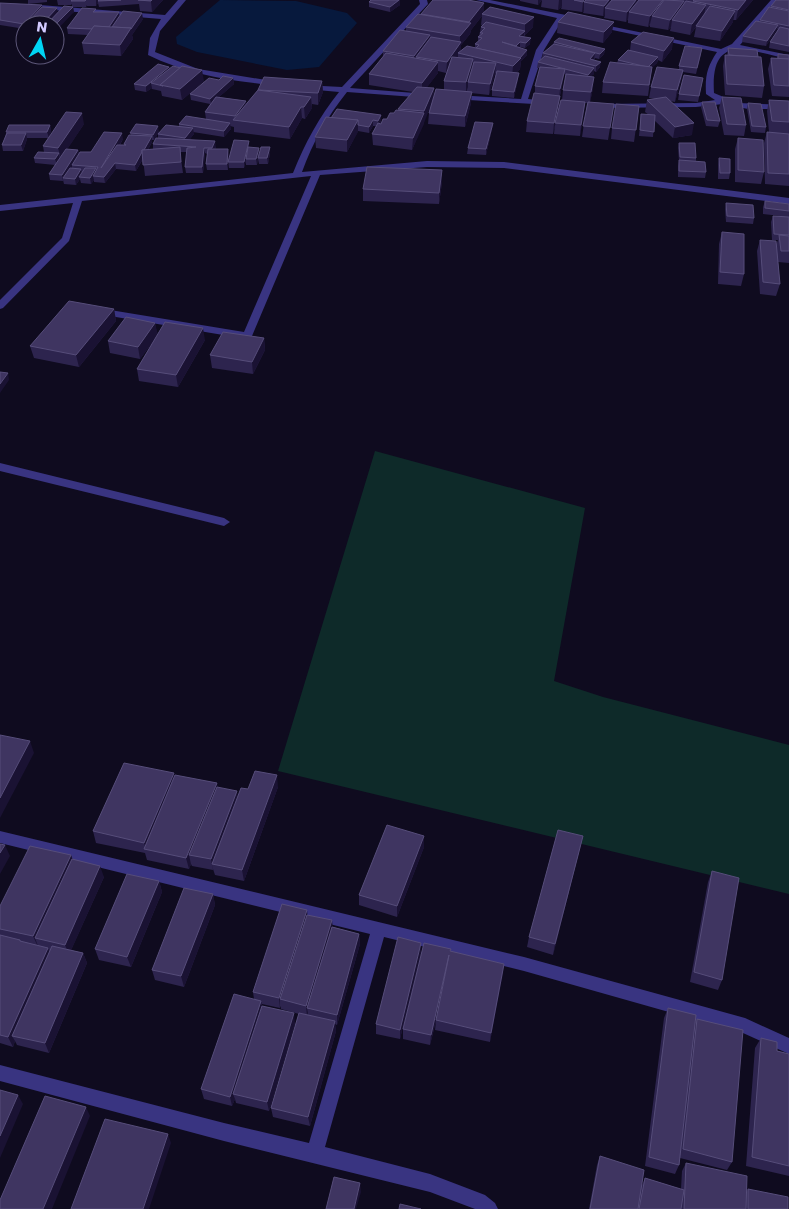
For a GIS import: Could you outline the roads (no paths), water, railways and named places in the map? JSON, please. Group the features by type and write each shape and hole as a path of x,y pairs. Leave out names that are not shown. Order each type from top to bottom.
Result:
{"street":[{"path":"182,0 156,30 151,42 151,53 166,61 223,76 283,84"},
{"path":"297,174 303,155 342,91 424,4 424,0"},
{"path":"480,0 722,51 735,46 775,0"},
{"path":"29,7 167,18"},
{"path":"524,101 540,50 561,17"},
{"path":"735,46 789,57"},
{"path":"720,102 710,94 709,78 712,65 722,51"},
{"path":"293,86 342,91 438,96"},
{"path":"447,97 553,103"},
{"path":"592,106 696,105 720,102 737,106 789,107"},
{"path":"0,208 297,174 428,164 504,166 789,201"},
{"path":"84,309 247,336 317,172"},
{"path":"0,306 66,239 78,200"},
{"path":"0,467 224,522"},
{"path":"0,837 524,964 745,1026 789,1046"},
{"path":"315,1153 379,929"},
{"path":"0,1073 224,1132 430,1183 479,1201 489,1209"}],"water":[{"path":"220,0 296,1 347,13 357,23 319,67 287,70 197,52 177,44 176,37"}]}
